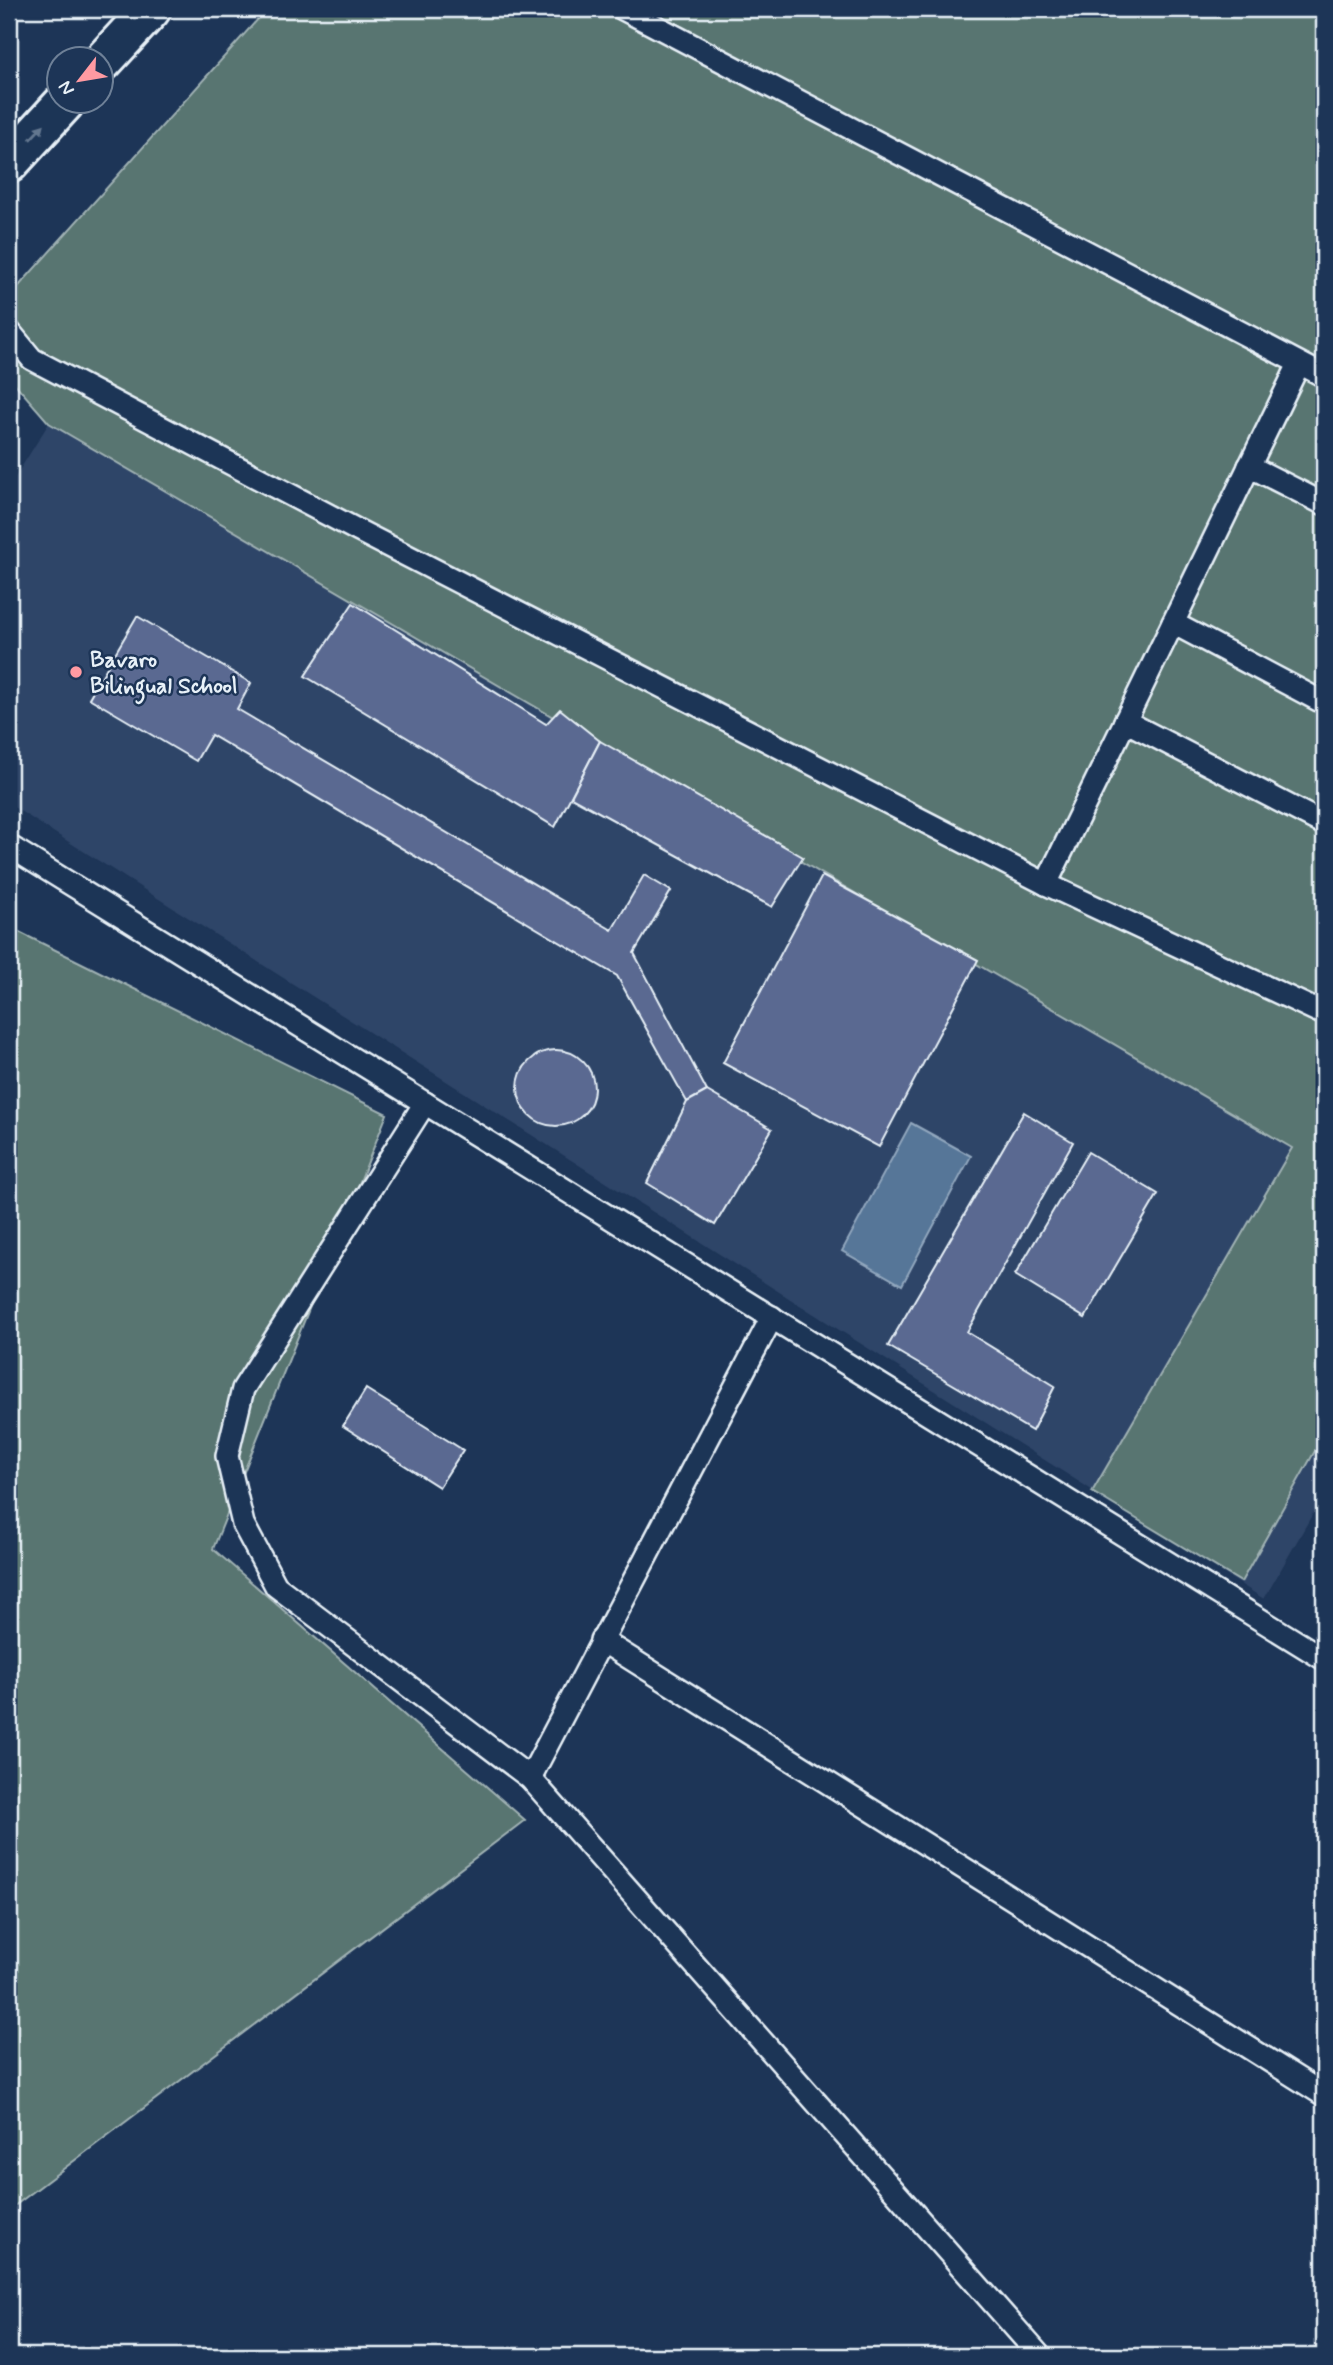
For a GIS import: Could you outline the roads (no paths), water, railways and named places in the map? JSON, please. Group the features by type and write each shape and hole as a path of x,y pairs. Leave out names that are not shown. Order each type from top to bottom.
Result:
{"highway":[{"path":"116,47 151,9"},
{"path":"9,163 52,116"}],"lane":[{"path":"623,9 1324,376"},
{"path":"9,331 32,359 359,531 1046,884 1324,1014"},
{"path":"1046,884 1299,363"},
{"path":"1249,466 1324,504"},
{"path":"1172,623 1324,703"},
{"path":"1125,721 1324,824"},
{"path":"9,846 1324,1659"},
{"path":"425,1103 243,1389 227,1456 243,1524 276,1586 530,1778 1040,2356"},
{"path":"530,1778 772,1317"},
{"path":"601,1640 1324,2095"}],"place":[{"name":"Bavaro Bilingual School","path":"76,672"}]}
